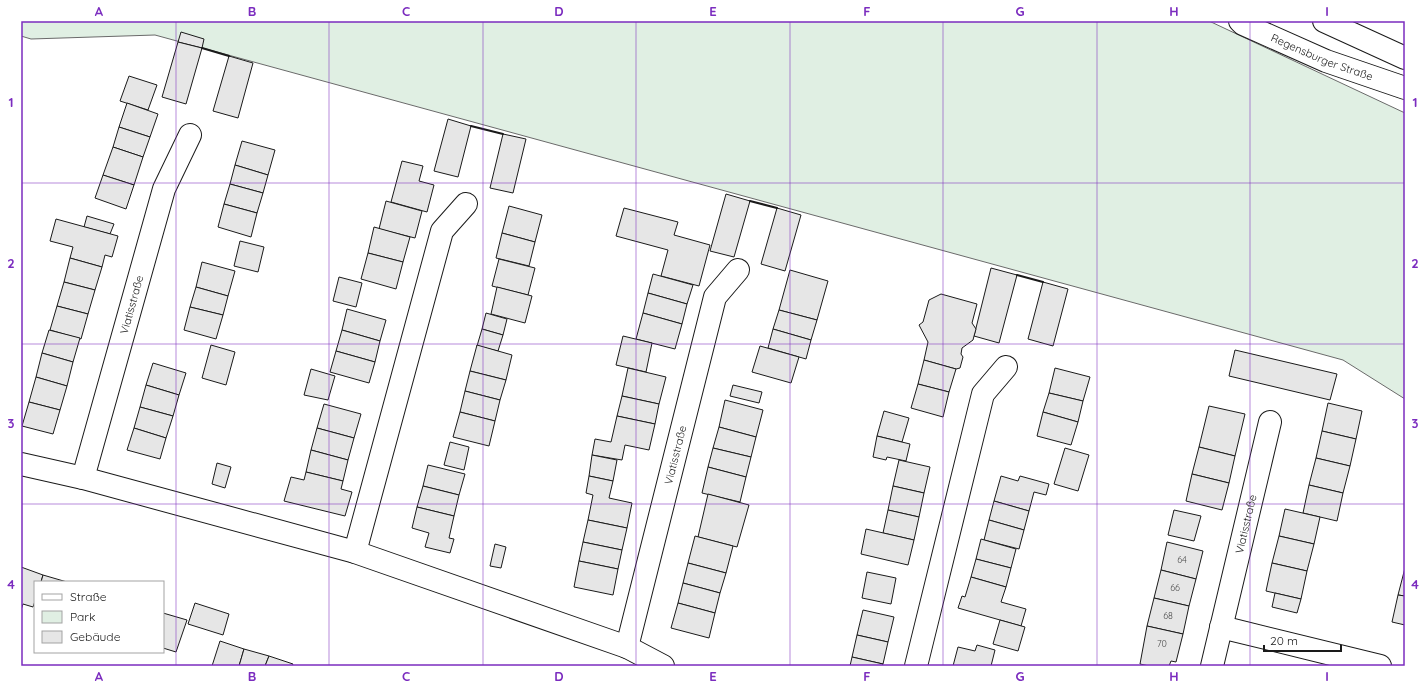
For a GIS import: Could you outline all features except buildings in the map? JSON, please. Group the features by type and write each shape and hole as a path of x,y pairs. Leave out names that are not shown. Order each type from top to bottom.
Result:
{"street":[{"name":"Regensburger Straße","path":"1240,21 1250,27 1326,61 1405,88"},
{"path":"1324,21 1405,58"},
{"name":"Viatisstraße","path":"83,478 164,189 190,135"},
{"path":"355,552 442,231 466,204"},
{"name":"Viatisstraße","path":"627,647 715,297 738,270"},
{"path":"916,666 983,394 1006,367"},
{"name":"Viatisstraße","path":"1212,666 1270,422"},
{"path":"21,464 83,478 355,552 627,647 663,666"},
{"path":"1221,627 1380,666"}],"green space":[{"path":"21,21 1209,21 1405,113 1405,399 1343,360 155,35 31,39 21,36"}],"wall":[{"path":"202,48 229,56"},
{"path":"471,126 503,134"},
{"path":"750,201 777,208"},
{"path":"1017,275 1043,282"}]}
